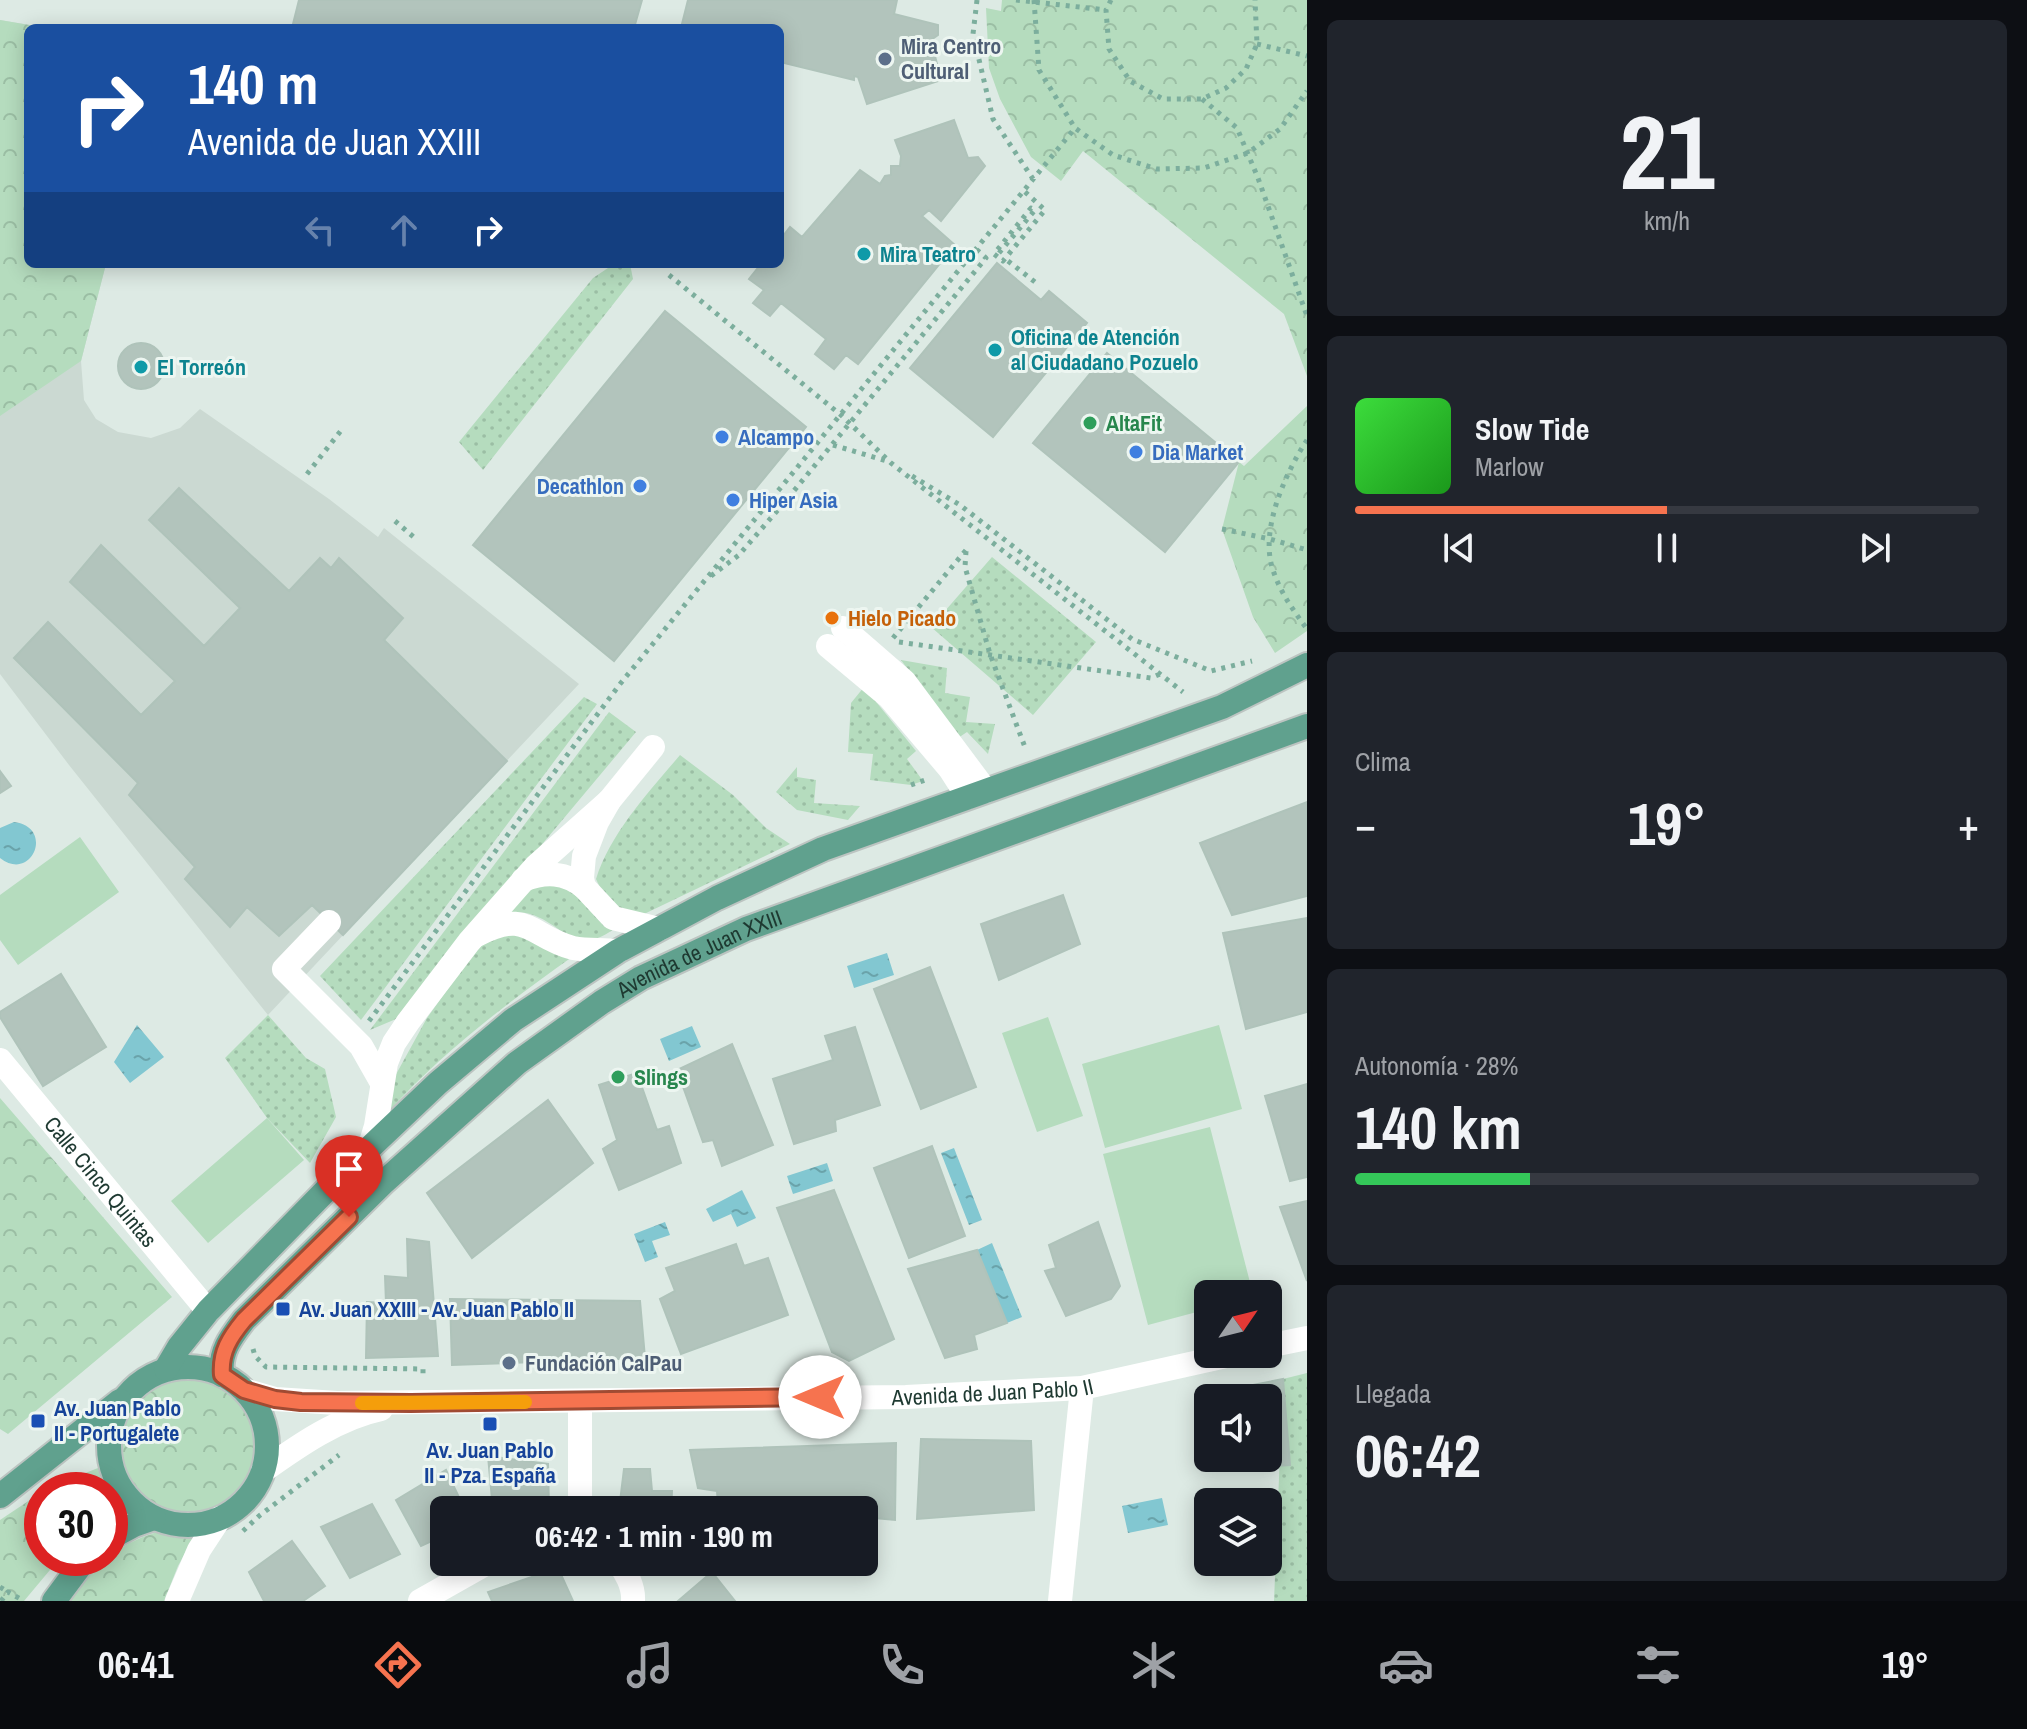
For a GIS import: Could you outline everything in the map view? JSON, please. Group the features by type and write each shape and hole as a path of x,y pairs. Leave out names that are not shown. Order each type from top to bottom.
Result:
{"main road":[{"name":"Avenida de Juan XXIII","path":"204,1307 476,1050 513,1020 618,951 823,849 1222,707 1307,665"},
{"name":"Avenida de Juan XXIII","path":"222,1375 223,1354 230,1338 244,1320 354,1212 517,1063 615,994 669,964 746,929 1307,726"},
{"path":"166,1369 204,1307"},
{"path":"0,1496 143,1380 166,1369 200,1367 222,1375 244,1390 255,1404 267,1437 263,1471 246,1499 220,1518 202,1524 183,1525 154,1518 141,1510 123,1491 110,1461 110,1427 125,1397"},
{"path":"128,1528 154,1518"},
{"path":"54,1601 73,1576"}],"street":[{"path":"836,637 904,681 977,794"},
{"path":"369,1149 390,1053 408,1022 473,937 523,880 551,851 609,801 653,747"},
{"path":"584,887 582,868 587,844 609,801"},
{"path":"523,880 540,874 563,875 584,887 613,918 659,929"},
{"path":"329,922 284,969 355,1040 374,1064 382,1083"},
{"path":"473,937 493,926 511,923 528,926 575,948 618,951"},
{"path":"355,1040 366,1043 382,1041 408,1022"},
{"name":"Calle Cinco Quintas","path":"0,1060 204,1307"},
{"path":"1282,1343 1307,1338"},
{"name":"Avenida de Juan Pablo II","path":"244,1390 275,1399 301,1402 906,1397 1082,1388 1194,1363"},
{"path":"1060,1601 1082,1388"},
{"path":"580,1401 580,1496"},
{"name":"Avenida de Juan Pablo II","path":"263,1471 297,1447 355,1418 411,1403"},
{"path":"177,1601 195,1556 220,1518"},
{"path":"420,1601 464,1576"},
{"path":"627,1576 634,1594 633,1601"}],"path":[{"path":"977,0 973,34 993,119 1033,179"},
{"path":"1016,0 1106,10"},
{"path":"1111,0 1106,10 1109,49 1130,81 1163,99 1202,99 1226,88 1246,69 1257,44 1255,0"},
{"path":"1034,1 1039,70 1075,128 1113,155 1157,169 1204,168 1248,153 1280,129 1307,91"},
{"path":"1257,44 1307,56"},
{"path":"1202,99 1237,128 1307,316"},
{"path":"355,1040 620,684 1075,128"},
{"path":"999,253 1035,210 1031,208 994,254 1003,261 1045,210 1024,191"},
{"path":"704,582 739,555 986,258 976,249"},
{"path":"1008,261 1035,282"},
{"path":"669,275 841,415 891,463 1183,692"},
{"path":"307,474 343,428"},
{"path":"1307,440 1280,491 1270,539 1271,566 1284,598 1307,629"},
{"path":"833,445 891,463 960,505 1132,639 1211,671"},
{"path":"395,521 416,539"},
{"path":"1222,529 1307,550"},
{"path":"1036,773 990,654 965,567 966,550 891,640 990,654 1151,678 1160,674"},
{"path":"911,785 923,781"},
{"path":"0,1587 24,1601"},
{"path":"1,1601 8,1592"}],"shaded area":[{"path":"0,20 24,24 24,268 105,268 81,361 84,400 96,419 118,432 151,438 180,428 200,409 378,537 384,528 579,684 268,1015 0,674"}],"green space":[{"path":"1002,0 1307,0 1307,376 1284,314 1083,151 1061,181 1031,157 1000,99 989,68 986,8 1001,11"},
{"path":"0,20 24,24 24,268 105,268 81,361 0,416"},
{"path":"608,268 631,268 633,279 483,470 459,442 593,278"},
{"path":"1307,406 1307,631 1275,653 1253,617 1222,529 1239,462 1244,466"},
{"path":"992,557 1096,642 1033,715 931,627"},
{"path":"901,660 947,668 945,693 970,697 966,722 995,724 988,754 967,732 958,738"},
{"path":"864,687 916,751 907,759 923,781 911,785 870,780 873,754 848,752 851,703"},
{"path":"584,697 597,704 361,1020 320,976"},
{"path":"609,712 636,732 396,1019 370,1030"},
{"path":"680,755 733,795 766,828 790,844 642,915 632,916 605,898 596,879 621,829"},
{"path":"797,767 797,777 816,780 814,803 860,806 848,820 797,810 776,792"},
{"path":"80,837 119,892 18,965 0,940 0,895"},
{"path":"543,879 570,888 605,927 614,929 600,937 578,940 530,914 499,914"},
{"path":"505,934 524,936 572,957 477,1029 390,1110 394,1078 427,1018 479,945"},
{"path":"268,1015 306,1058 325,1069 336,1117 310,1163 267,1118 225,1058"},
{"path":"1048,1017 1083,1116 1037,1132 1002,1033"},
{"path":"1219,1025 1242,1109 1105,1148 1082,1064"},
{"path":"0,1098 172,1297 8,1434 0,1429"},
{"path":"267,1118 304,1160 208,1243 171,1201"},
{"path":"1210,1127 1249,1280 1194,1280 1194,1313 1148,1325 1103,1154"},
{"path":"1307,1373 1307,1601 1274,1601 1275,1576 1282,1576 1282,1488 1279,1488 1279,1472 1282,1472 1283,1379"},
{"path":"174,1378 202,1378 227,1388 246,1407 256,1432 256,1460 246,1485 227,1504 202,1514 174,1514 149,1504 130,1485 128,1472 124,1472 120,1460 120,1432 130,1407 149,1388"},
{"path":"24,1504 24,1576 45,1576 24,1601 0,1601 0,1520"},
{"path":"157,1532 177,1538 195,1535 164,1601 70,1601 90,1576 128,1576 128,1544"}],"water":[{"path":"14,822 34,833 36,842 29,859 21,864 11,864 0,858 0,828"},
{"path":"887,953 894,975 854,988 847,966"},
{"path":"137,1025 164,1057 130,1083 114,1062"},
{"path":"692,1026 701,1047 669,1061 660,1039"},
{"path":"954,1148 982,1220 969,1225 941,1153"},
{"path":"827,1163 833,1181 793,1194 787,1176"},
{"path":"742,1190 756,1218 737,1227 731,1214 713,1222 706,1209"},
{"path":"665,1222 670,1235 652,1241 658,1257 645,1262 634,1234"},
{"path":"992,1243 1022,1317 1007,1323 977,1250"},
{"path":"1162,1498 1168,1525 1128,1533 1122,1506"}],"building":[{"path":"299,0 642,0 635,24 293,24"},
{"path":"688,0 897,0 894,14 938,25 938,35 931,40 941,80 867,104 858,77 854,76 854,80 784,63 784,24 682,24"},
{"name":"Mira Teatro","path":"954,120 968,158 978,157 985,166 941,221 929,210 922,216 955,245 858,364 846,355 834,369 815,354 826,339 781,303 770,316 753,303 764,290 749,279 758,268 784,268 784,235 790,227 802,237 860,170 880,184 885,176 891,175 891,166 900,166 901,156 895,140"},
{"name":"Oficina de Atención al Ciudadano Pozuelo","path":"997,263 1041,300 1049,291 1087,323 993,437 910,368"},
{"name":"Decathlon","path":"665,311 806,427 614,661 473,545"},
{"name":"El Torreón","path":"141,343 157,350 164,366 157,382 141,389 125,382 118,366 125,350"},
{"name":"Dia Market","path":"1107,353 1239,462 1165,552 1033,443"},
{"path":"179,488 289,591 320,558 331,568 339,558 403,618 384,640 507,761 343,935 312,905 279,936 247,907 230,927 185,879 195,867 129,795 138,783 14,658 48,622 141,715 175,681 70,582 101,545 204,646 240,608 149,520"},
{"path":"0,771 11,786 0,793"},
{"path":"1307,802 1307,896 1232,915 1200,843"},
{"path":"1063,895 1080,944 999,980 981,924"},
{"path":"1307,918 1307,1012 1246,1029 1223,933"},
{"path":"930,967 976,1087 921,1109 874,989"},
{"path":"61,974 106,1047 43,1086 0,1017 0,1012"},
{"path":"855,1027 880,1105 835,1120 836,1131 794,1144 773,1079 833,1060 825,1036"},
{"path":"732,1044 773,1145 722,1166 713,1140 703,1142 677,1070"},
{"path":"637,1073 657,1130 669,1126 681,1163 619,1190 603,1149 617,1140 599,1085"},
{"path":"1307,1084 1307,1177 1290,1181 1265,1096"},
{"path":"548,1100 593,1163 472,1258 427,1193"},
{"path":"932,1146 965,1236 909,1258 874,1168"},
{"path":"834,1190 894,1339 849,1361 832,1352 777,1208"},
{"path":"1307,1201 1307,1281 1280,1207"},
{"path":"1098,1222 1120,1286 1111,1299 1066,1316 1045,1271 1056,1268 1049,1245"},
{"path":"407,1239 429,1242 438,1356 366,1358 367,1302 386,1303 385,1276 408,1278"},
{"path":"736,1244 744,1266 768,1258 788,1315 681,1354 660,1299 675,1291 666,1268"},
{"path":"977,1250 1007,1323 974,1335 977,1349 945,1358 908,1269"},
{"path":"450,1299 640,1301 645,1358 452,1365"},
{"path":"1283,1379 1290,1465 1282,1465 1282,1384 1257,1384"},
{"path":"921,1439 1031,1441 1034,1510 917,1519"},
{"path":"896,1443 895,1520 878,1518 878,1496 717,1496 717,1491 698,1488 690,1450"},
{"path":"488,1456 548,1464 549,1496 492,1496"},
{"path":"624,1469 650,1469 652,1491 672,1491 672,1496 621,1496"},
{"path":"446,1470 458,1496 430,1496 430,1542 421,1546 396,1500"},
{"path":"372,1504 400,1554 350,1578 321,1527"},
{"path":"292,1541 325,1586 303,1601 264,1601 249,1572"},
{"path":"535,1576 562,1576 573,1601 492,1601 488,1592"},
{"path":"707,1576 715,1576 735,1601 678,1601"}],"slow traffic":[{"path":"362,1403 525,1402"}],"place":[{"name":"Mira Centro Cultural","path":"885,59"},
{"name":"Mira Teatro","path":"864,254"},
{"name":"Oficina de Atención al Ciudadano Pozuelo","path":"995,350"},
{"name":"El Torreón","path":"141,367"},
{"name":"AltaFit","path":"1090,423"},
{"name":"Alcampo","path":"722,437"},
{"name":"Dia Market","path":"1136,452"},
{"name":"Decathlon","path":"640,486"},
{"name":"Hiper Asia","path":"733,500"},
{"name":"Hielo Picado","path":"832,618"},
{"name":"Slings","path":"618,1077"},
{"name":"Av. Juan XXIII - Av. Juan Pablo II","path":"283,1309"},
{"name":"Fundación CalPau","path":"509,1363"},
{"name":"Av. Juan Pablo II - Portugalete","path":"38,1421"},
{"name":"Av. Juan Pablo II - Pza. España","path":"490,1424"}],"route":[{"path":"349,1217 244,1320 230,1338 223,1354 222,1375 244,1390 275,1399 301,1402 820,1397"}]}
